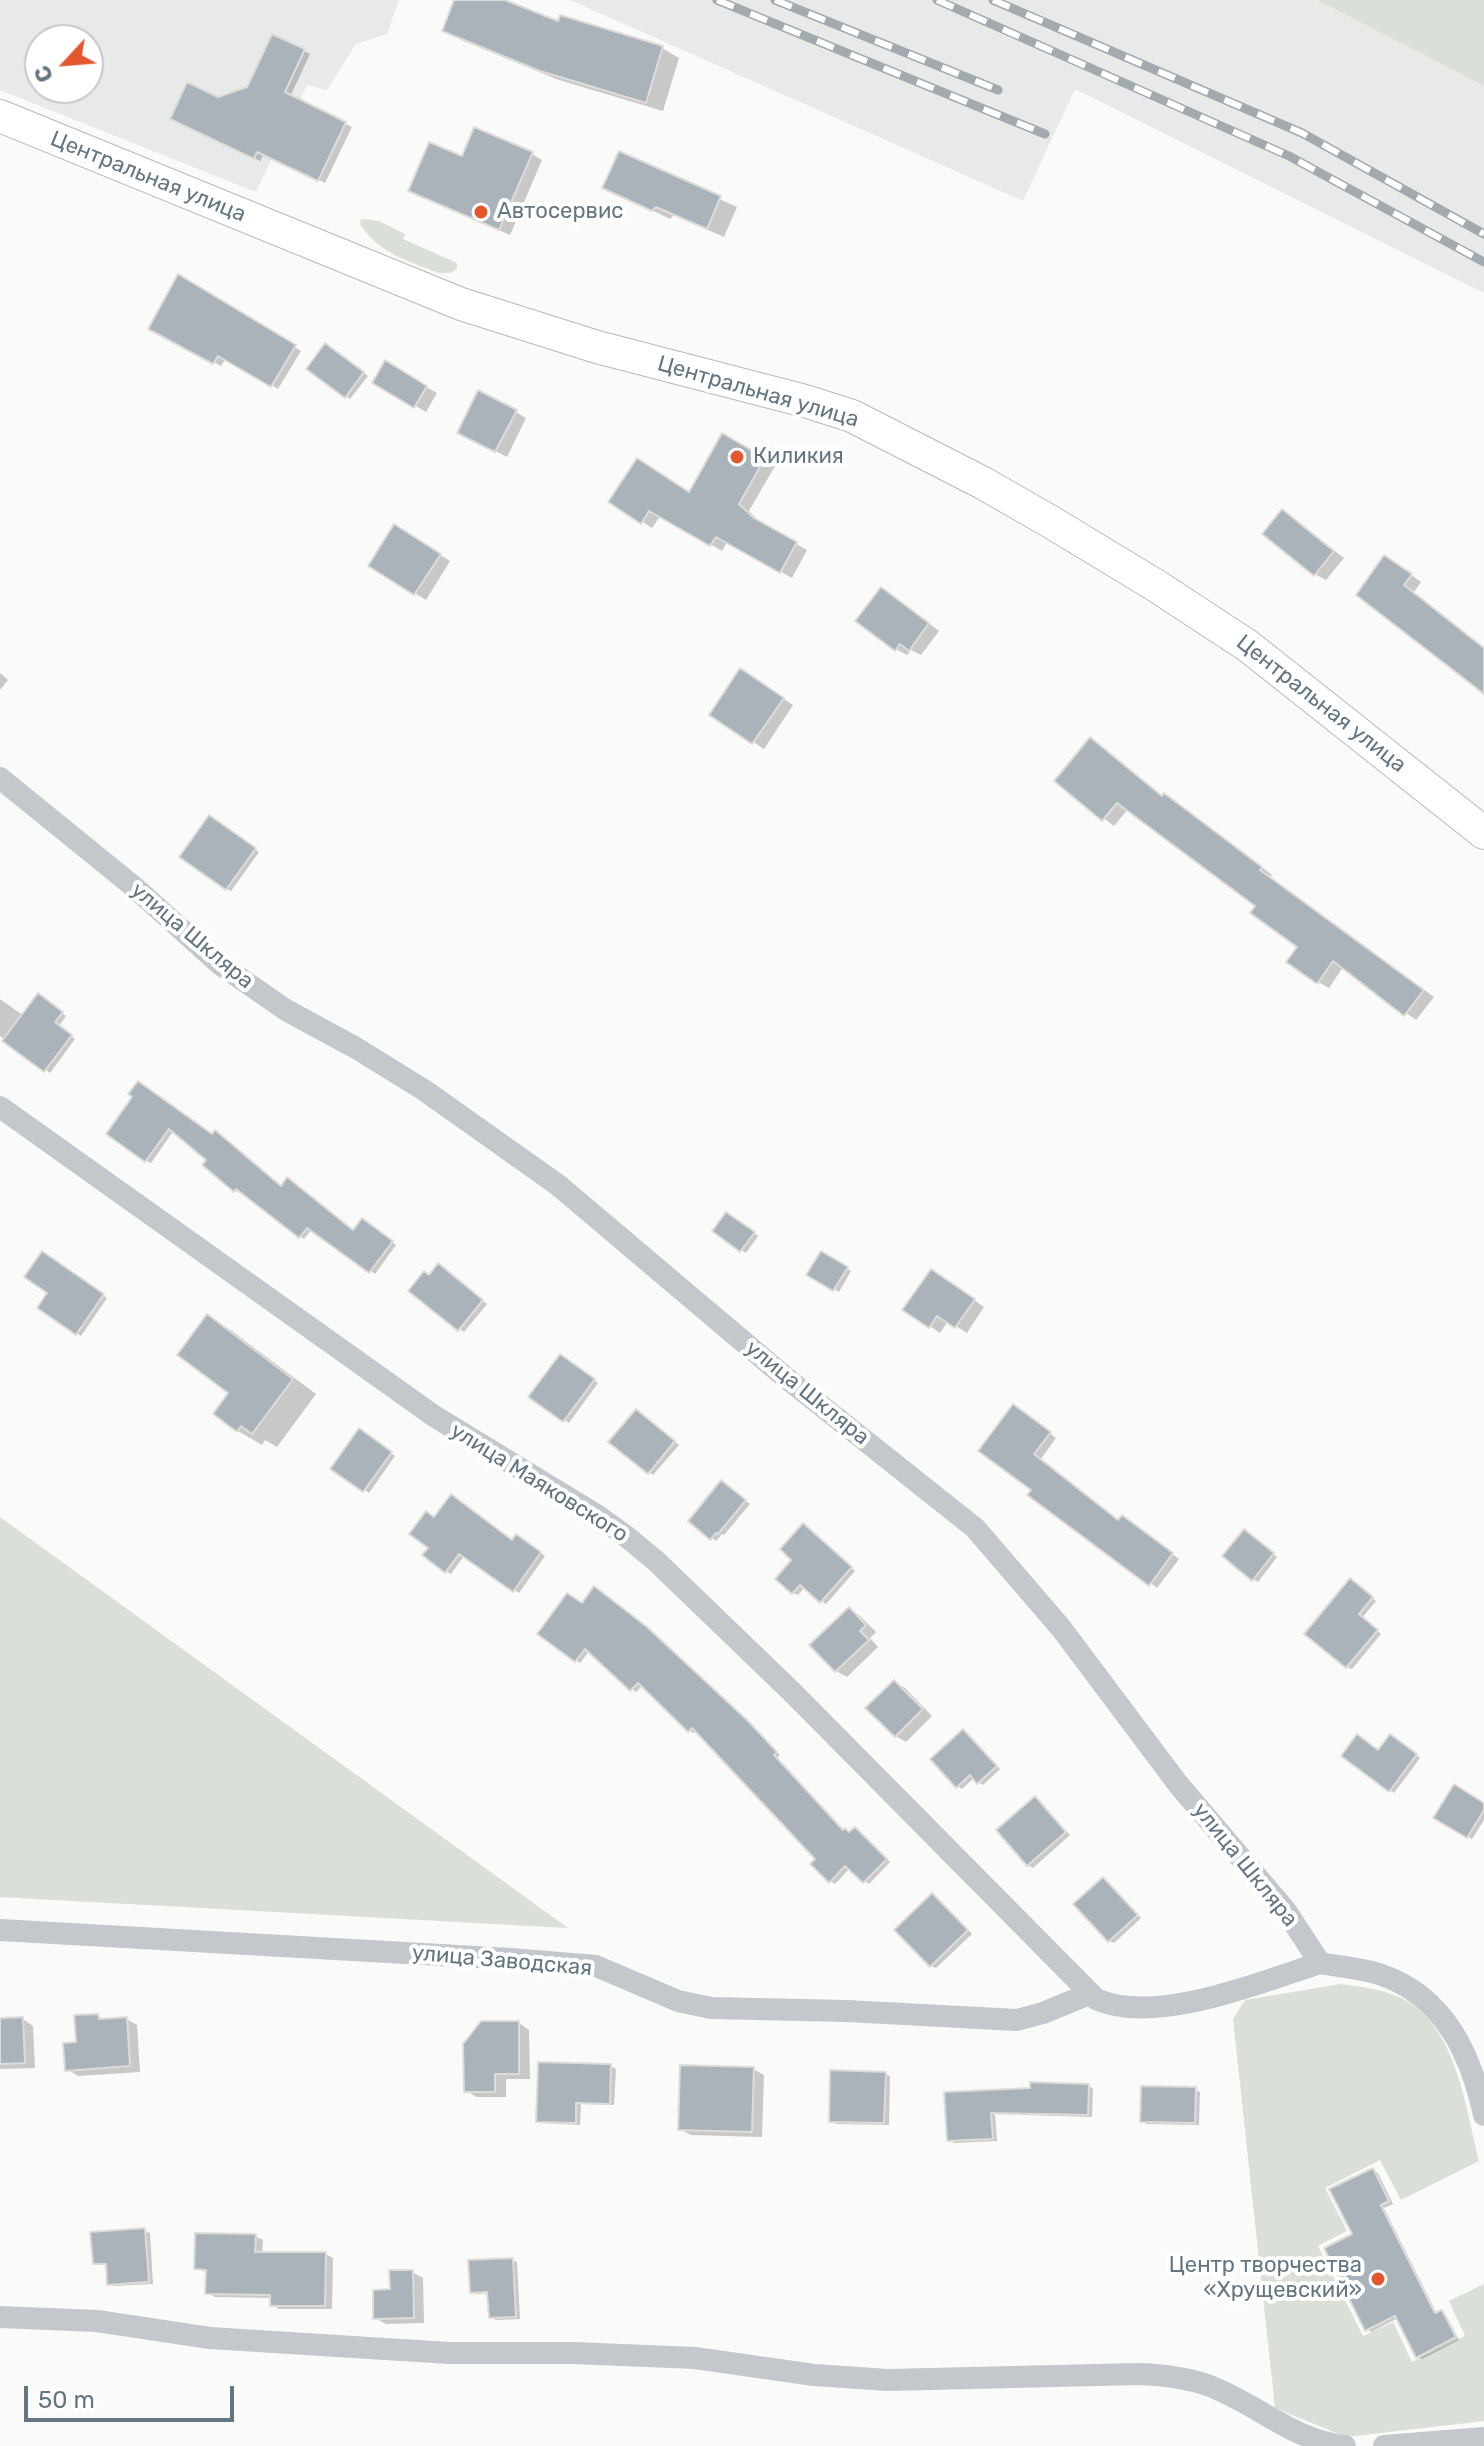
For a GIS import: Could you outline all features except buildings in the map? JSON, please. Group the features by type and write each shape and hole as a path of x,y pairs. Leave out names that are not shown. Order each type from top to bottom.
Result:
{"main road":[{"name":"Центральная улица","path":"0,116 461,304 597,347 791,397 852,416 983,483 1155,585 1248,646 1484,833"}],"street":[{"name":"улица Шкляра","path":"0,778 133,886 221,965 286,1010 413,1083 558,1185 785,1377 975,1528 1061,1628 1178,1784 1286,1911 1320,1963"},
{"name":"улица Маяковского","path":"0,1107 434,1416 627,1537 793,1693 1089,1994"},
{"name":"улица Заводская","path":"0,1930 596,1966 678,2001 729,2010 847,2011 1017,2020 1089,1994"},
{"path":"1089,1994 1104,2003 1125,2006 1187,2003 1320,1963 1380,1974 1404,1985 1447,2022 1475,2052 1484,2115"},
{"path":"0,2317 97,2321 210,2338 449,2353 574,2353 695,2358 814,2375 888,2380 1139,2374 1176,2376 1210,2386 1323,2444 1345,2446"},
{"path":"1384,2446 1484,2438"}],"shaded area":[{"path":"0,0 399,0 387,34 356,44 327,90 307,85 256,192 35,104 104,104 104,24 24,24 24,100 0,90"},
{"path":"570,0 1317,0 1484,86 1484,293 1075,89 1023,201"},
{"path":"1317,0 1484,0 1484,86"},
{"path":"361,219 379,221 405,234 403,239 457,263 457,269 439,273 395,255 367,234 360,224"},
{"path":"0,1517 568,1928 0,1897"},
{"path":"1341,1984 1400,1997 1424,2014 1438,2031 1457,2073 1479,2161 1401,2200 1380,2160 1325,2188 1347,2231 1318,2246 1363,2336 1393,2322 1412,2362 1465,2336 1449,2301 1484,2284 1484,2421 1346,2437 1275,2408 1233,2019 1245,2000"}],"railway":[{"path":"717,0 1045,134"},
{"path":"775,0 998,90"},
{"path":"937,0 1289,156 1484,262"},
{"path":"993,0 1302,133 1484,234"}],"place":[{"name":"Автосервис","path":"481,212"},
{"name":"Киликия","path":"737,457"},
{"name":"Центр творчества «Хрущевский»","path":"1378,2279"}]}
